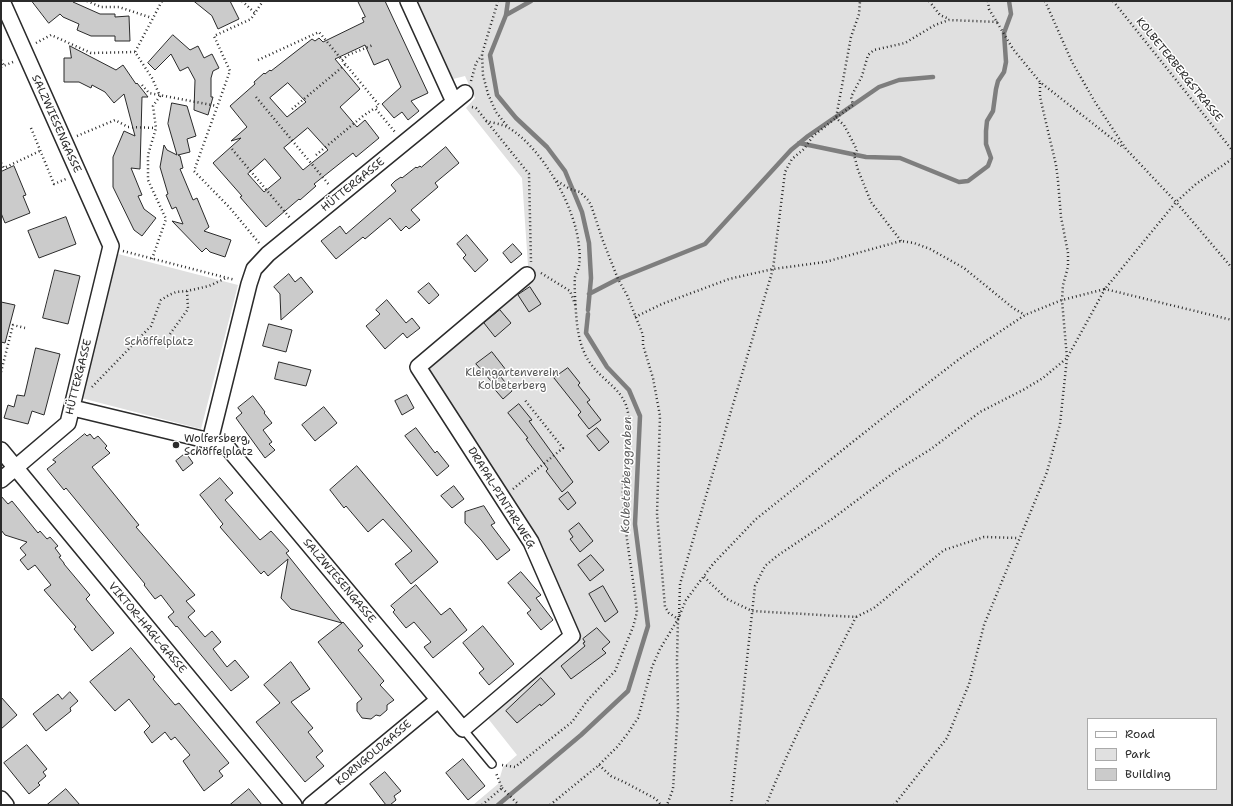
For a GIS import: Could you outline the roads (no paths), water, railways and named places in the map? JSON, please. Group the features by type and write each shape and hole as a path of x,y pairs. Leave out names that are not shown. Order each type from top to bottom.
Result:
{"street":[{"name":"SALZWIESENGASSE","path":"2,1 111,246"},
{"name":"HÜTTERGASSE","path":"210,441 254,269 268,254 460,97 408,1"},
{"name":"HÜTTERGASSE","path":"1,480 68,423 73,408 111,246"},
{"name":"DRAPAL-PINTAR-WEG","path":"463,729 572,636 530,542 418,367 527,275"},
{"name":"SALZWIESENGASSE","path":"73,408 210,441 227,447 463,729"},
{"name":"VIKTOR-HAGL-GASSE","path":"1,450 294,805"},
{"name":"KORNGOLDGASSE","path":"311,805 438,700"},
{"path":"1,799 6,805"}],"lane":[{"path":"463,729 492,764"}],"waterway":[{"name":"Kolbeterberggraben","path":"508,1 506,15 490,55 497,95 516,118 547,147 565,171 582,212 589,243 591,278 588,310"},
{"path":"506,15 531,1"},
{"path":"799,143 866,157 900,158 959,182 968,181 988,166 991,158 986,144 987,121 993,111 998,81 1004,72 1006,62 1004,33 1011,14 1009,1"},
{"path":"589,294 618,279 705,244 791,150 808,136 879,87 899,80 933,77"},
{"name":"Kolbeterberggraben","path":"498,805 581,735 628,691 648,626 635,524 640,416 629,390 607,367 586,333 588,314"}],"place":[{"name":"Wolfersberg, Schöffelplatz","path":"176,445"}],"park label":[{"name":"Schöffelplatz","path":"159,342"},
{"name":"Kleingartenverein Kolbeterberg","path":"512,379"}]}
